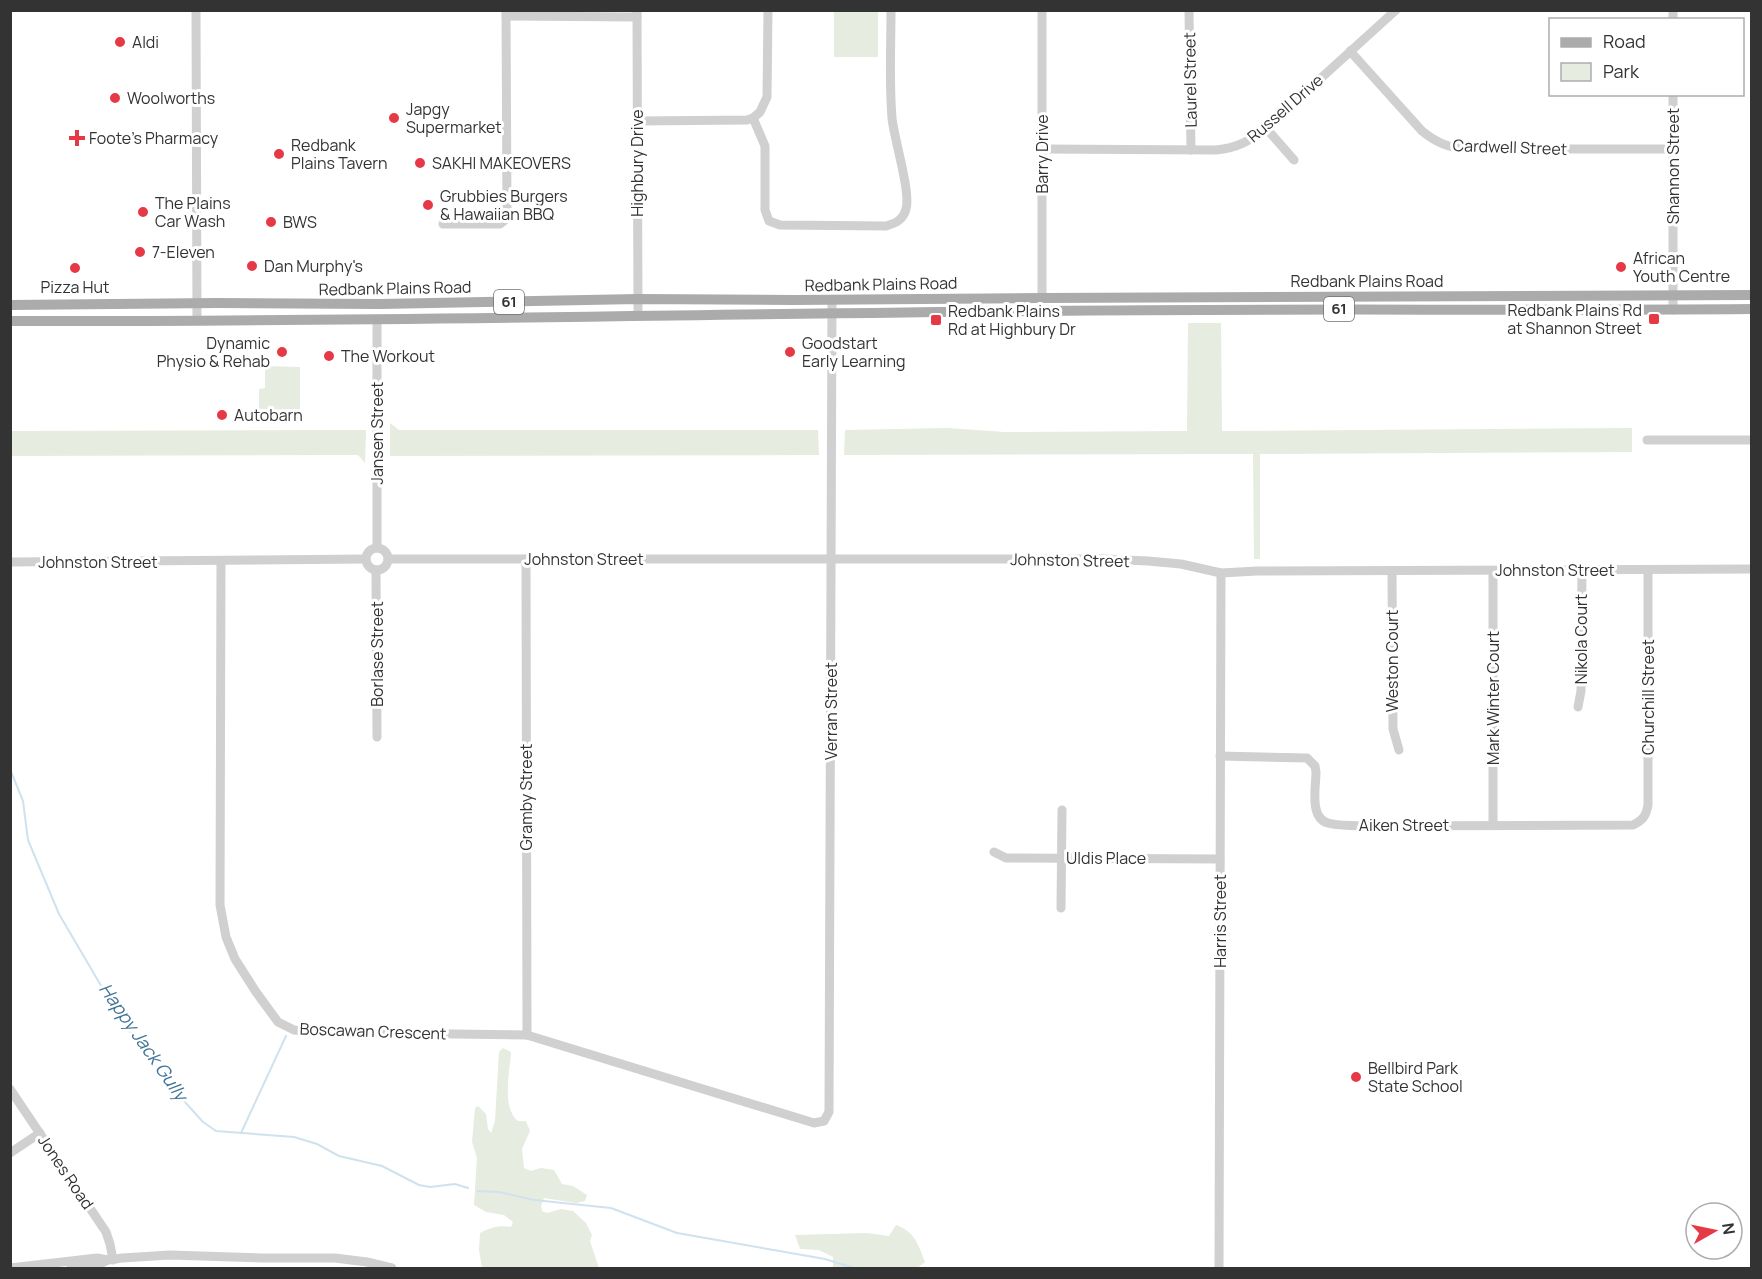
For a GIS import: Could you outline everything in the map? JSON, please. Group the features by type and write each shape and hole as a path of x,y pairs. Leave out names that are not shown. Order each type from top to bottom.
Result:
{"main road":[{"name":"Redbank Plains Road","path":"10,305 380,304 638,299 1752,295"},
{"path":"380,304 383,312 424,312 432,318"},
{"path":"56,305 66,314 112,314 122,321"},
{"name":"Redbank Plains Road","path":"10,321 1216,309 1752,309"}],"street":[{"path":"196,10 197,320"},
{"path":"637,121 747,120 753,118 760,112 767,97 768,10"},
{"path":"753,118 765,146 765,210 770,221 780,225 886,226 896,223 903,217 907,208 907,195 892,113 891,10"},
{"name":"Barry Drive","path":"1042,10 1042,298"},
{"name":"Laurel Street","path":"1190,10 1191,150"},
{"name":"Russell Drive","path":"1042,149 1216,150 1245,144 1266,128 1396,10"},
{"path":"443,224 500,224 507,215 506,13 637,14"},
{"name":"Highbury Drive","path":"637,14 638,315"},
{"name":"Cardwell Street","path":"1350,51 1422,131 1448,147 1468,149 1674,149"},
{"name":"Shannon Street","path":"1673,96 1673,310"},
{"path":"1266,128 1294,160"},
{"name":"Verran Street","path":"824,1121 829,1112 832,300"},
{"name":"Jansen Street","path":"377,318 377,548"},
{"path":"1647,440 1752,440"},
{"path":"377,548 385,551 388,559 384,567 376,570 369,567 366,560 369,552 377,548"},
{"name":"Johnston Street","path":"388,559 832,558 1148,561 1181,564 1221,573 1752,569"},
{"name":"Gramby Street","path":"526,559 526,1035"},
{"name":"Johnston Street","path":"10,562 366,560"},
{"name":"Boscawan Crescent","path":"221,561 220,905 226,937 235,959 278,1022 294,1030 375,1034 526,1035 814,1123 824,1121"},
{"name":"Borlase Street","path":"376,570 377,737"},
{"name":"Nikola Court","path":"1578,707 1581,691 1582,570"},
{"name":"Churchill Street","path":"1641,821 1646,816 1648,805 1648,570"},
{"name":"Weston Court","path":"1392,571 1392,729 1399,750"},
{"name":"Mark Winter Court","path":"1493,571 1493,825"},
{"name":"Harris Street","path":"1219,1269 1221,573"},
{"name":"Aiken Street","path":"1220,756 1302,757 1312,761 1316,772 1316,812 1328,824 1361,826 1633,825 1641,821"},
{"path":"1061,908 1062,810"},
{"name":"Uldis Place","path":"994,852 1006,858 1220,859"},
{"name":"Jones Road","path":"10,1089 106,1232 110,1244 110,1260"},
{"path":"10,1153 40,1133"},
{"path":"10,1268 97,1257 110,1260 170,1255 335,1258 392,1269"},
{"path":"329,1269 335,1258"},
{"path":"335,1258 338,1269"},
{"path":"70,1269 98,1265 110,1260"}],"green space":[{"path":"834,11 878,11 878,57 834,57"},
{"path":"1188,323 1221,323 1222,431 1632,428 1632,452 1260,454 1260,559 1254,559 1253,454 844,455 845,430 948,428 1004,432 1187,431"},
{"path":"265,366 300,367 300,410 259,409 259,389 265,388"},
{"path":"390,423 399,430 818,430 819,455 390,456"},
{"path":"366,430 365,463 358,455 11,456 11,431"},
{"path":"503,1048 511,1052 508,1089 510,1107 518,1121 526,1121 530,1131 522,1149 524,1168 531,1171 541,1168 554,1170 562,1184 573,1186 587,1195 585,1201 576,1203 544,1198 542,1211 547,1213 561,1209 573,1211 586,1223 592,1235 590,1241 599,1268 482,1268 479,1250 480,1233 495,1227 511,1227 513,1222 504,1215 486,1212 474,1205 477,1158 472,1142 475,1108 478,1106 486,1114 488,1129 491,1133 495,1121 499,1052"},
{"path":"896,1225 908,1231 918,1244 925,1262 917,1268 833,1268 833,1257 819,1250 800,1249 795,1235 867,1233 889,1236"}],"waterway":[{"name":"Happy Jack Gully","path":"10,769 23,801 28,840 59,914 120,1018 167,1082 203,1122 216,1131 294,1137 317,1144 339,1156 382,1166 419,1185 430,1187 455,1184 468,1188"},
{"path":"241,1133 286,1036"},
{"name":"Happy Jack Gully","path":"478,1191 499,1192 534,1200 611,1208 677,1233 825,1259 854,1268"}],"place":[{"name":"Aldi","path":"120,42"},
{"name":"Woolworths","path":"115,98"},
{"name":"Japgy Supermarket","path":"394,118"},
{"name":"Foote's Pharmacy","path":"77,138"},
{"name":"Redbank Plains Tavern","path":"279,154"},
{"name":"SAKHI MAKEOVERS","path":"420,163"},
{"name":"Grubbies Burgers & Hawaiian BBQ","path":"428,205"},
{"name":"The Plains Car Wash","path":"143,212"},
{"name":"BWS","path":"271,222"},
{"name":"7-Eleven","path":"140,252"},
{"name":"Dan Murphy's","path":"252,266"},
{"name":"African Youth Centre","path":"1621,267"},
{"name":"Pizza Hut","path":"75,268"},
{"name":"Redbank Plains Rd at Shannon Street","path":"1654,319"},
{"name":"Redbank Plains Rd at Highbury Dr","path":"936,320"},
{"name":"Dynamic Physio & Rehab","path":"282,352"},
{"name":"Goodstart Early Learning","path":"790,352"},
{"name":"The Workout","path":"329,356"},
{"name":"Autobarn","path":"222,415"},
{"name":"Bellbird Park State School","path":"1356,1077"}]}
